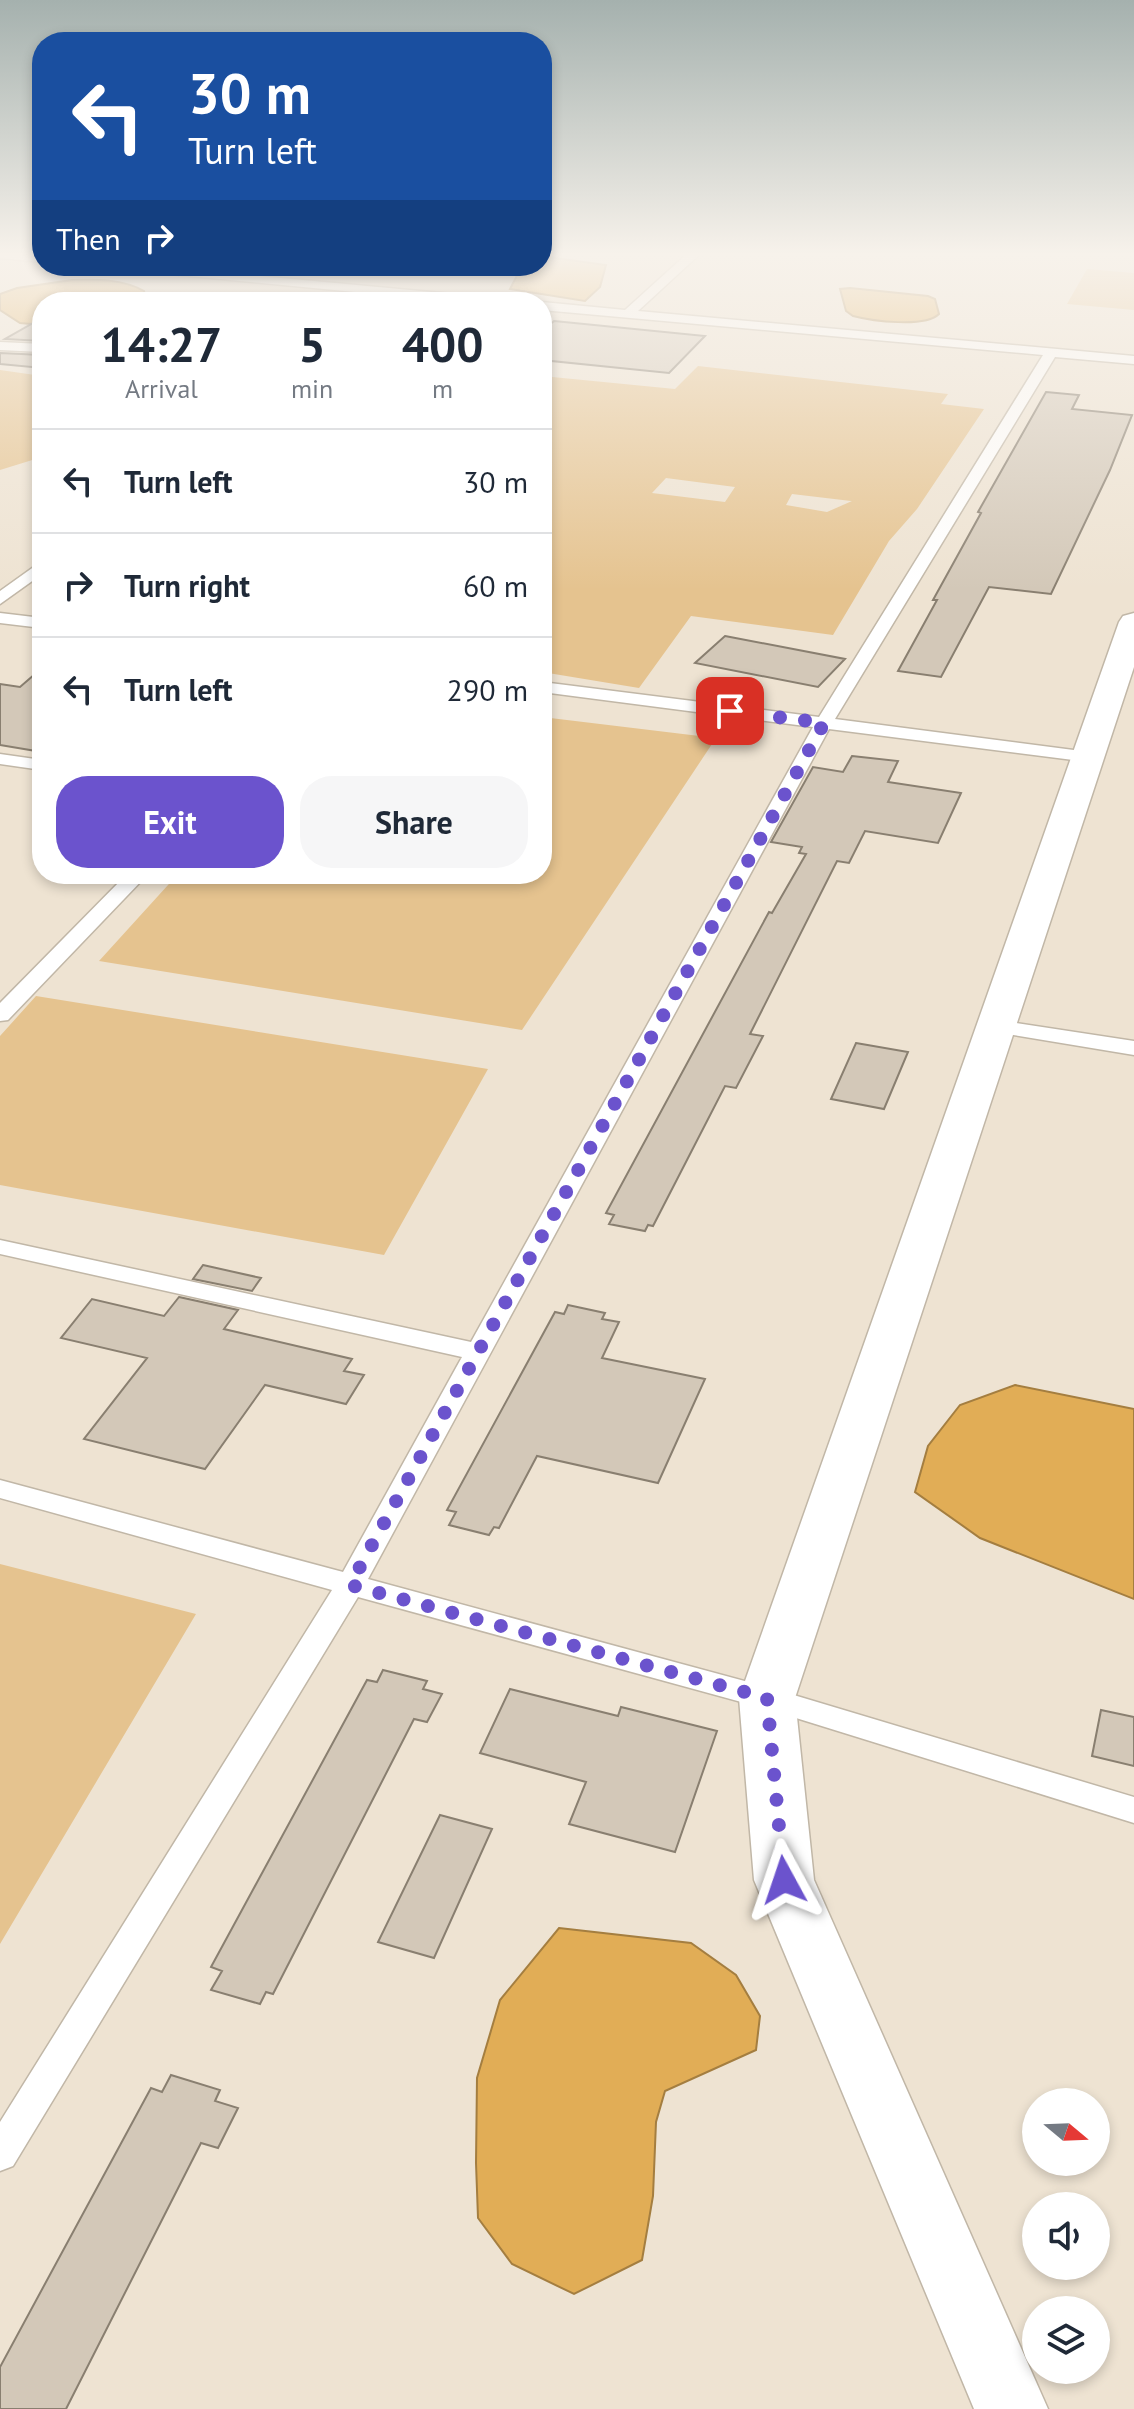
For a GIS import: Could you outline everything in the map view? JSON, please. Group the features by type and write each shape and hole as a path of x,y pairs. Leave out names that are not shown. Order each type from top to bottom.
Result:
{"street":[{"path":"1011,2409 784,1880 767,1698 1134,622"}],"lane":[{"path":"0,2154 350,1585 824,723 1043,365"},
{"path":"0,599 32,574"},
{"path":"0,618 32,622"},
{"path":"552,688 1089,757"},
{"path":"0,759 32,764"},
{"path":"0,1015 128,884"},
{"path":"997,1026 1134,1048"},
{"path":"0,1247 477,1352"},
{"path":"0,1489 767,1698 1134,1810"}],"shaded area":[{"path":"698,366 948,394 941,404 984,409 917,509 889,541 833,635 691,616 639,688 552,674 552,377 675,389","holes":["666,478 735,487 725,502 652,493","792,494 851,501 827,512 786,505"]},
{"path":"0,370 32,375 32,460 0,470"},
{"path":"552,718 716,738 522,1030 99,961 169,884 552,884"},
{"path":"36,996 488,1069 384,1255 0,1185 0,1036"},
{"path":"1015,1385 1134,1409 1134,1599 980,1538 915,1492 928,1446 960,1405"},
{"path":"0,1564 196,1614 0,1944"},
{"path":"559,1928 691,1943 736,1975 760,2016 756,2050 665,2091 656,2122 653,2196 642,2260 574,2294 512,2264 478,2218 477,2078 500,2000"}],"building":[{"path":"595,365 676,365 669,373"},
{"path":"1046,392 1079,395 1072,409 1132,415 1110,470 1051,594 989,587 941,677 898,671 981,513 978,512"},
{"path":"725,636 845,659 818,687 695,663"},
{"path":"32,677 32,750 0,745 0,684 20,687"},
{"path":"852,756 898,761 888,782 961,793 938,843 865,831 849,863 837,861 750,1034 763,1036 736,1088 725,1086 653,1226 648,1225 645,1231 609,1224 614,1215 606,1213 769,912 772,913 806,854 799,853 802,847 771,842 813,767 843,772"},
{"path":"856,1043 908,1052 884,1109 831,1099"},
{"path":"203,1265 261,1278 252,1291 193,1279"},
{"path":"179,1297 238,1310 224,1329 352,1359 344,1371 364,1375 346,1404 265,1385 205,1469 84,1439 147,1358 61,1338 92,1299 164,1316"},
{"path":"568,1305 605,1313 602,1319 619,1322 602,1358 705,1379 658,1483 537,1456 499,1528 494,1527 489,1535 449,1525 456,1512 447,1510 555,1312 564,1314"},
{"path":"383,1670 427,1681 423,1689 442,1694 427,1722 414,1719 273,1994 266,1992 260,2004 211,1990 222,1971 211,1967 367,1680 377,1682"},
{"path":"510,1689 618,1716 621,1707 717,1731 675,1852 569,1824 586,1782 480,1753"},
{"path":"1101,1710 1134,1717 1134,1766 1092,1756"},
{"path":"440,1815 492,1829 434,1958 378,1942"},
{"path":"171,2075 220,2090 215,2101 238,2108 218,2148 201,2143 66,2409 0,2409 0,2367 151,2088 162,2092"}],"route":[{"path":"730,711 824,723 350,1585 767,1698 784,1880"}]}
